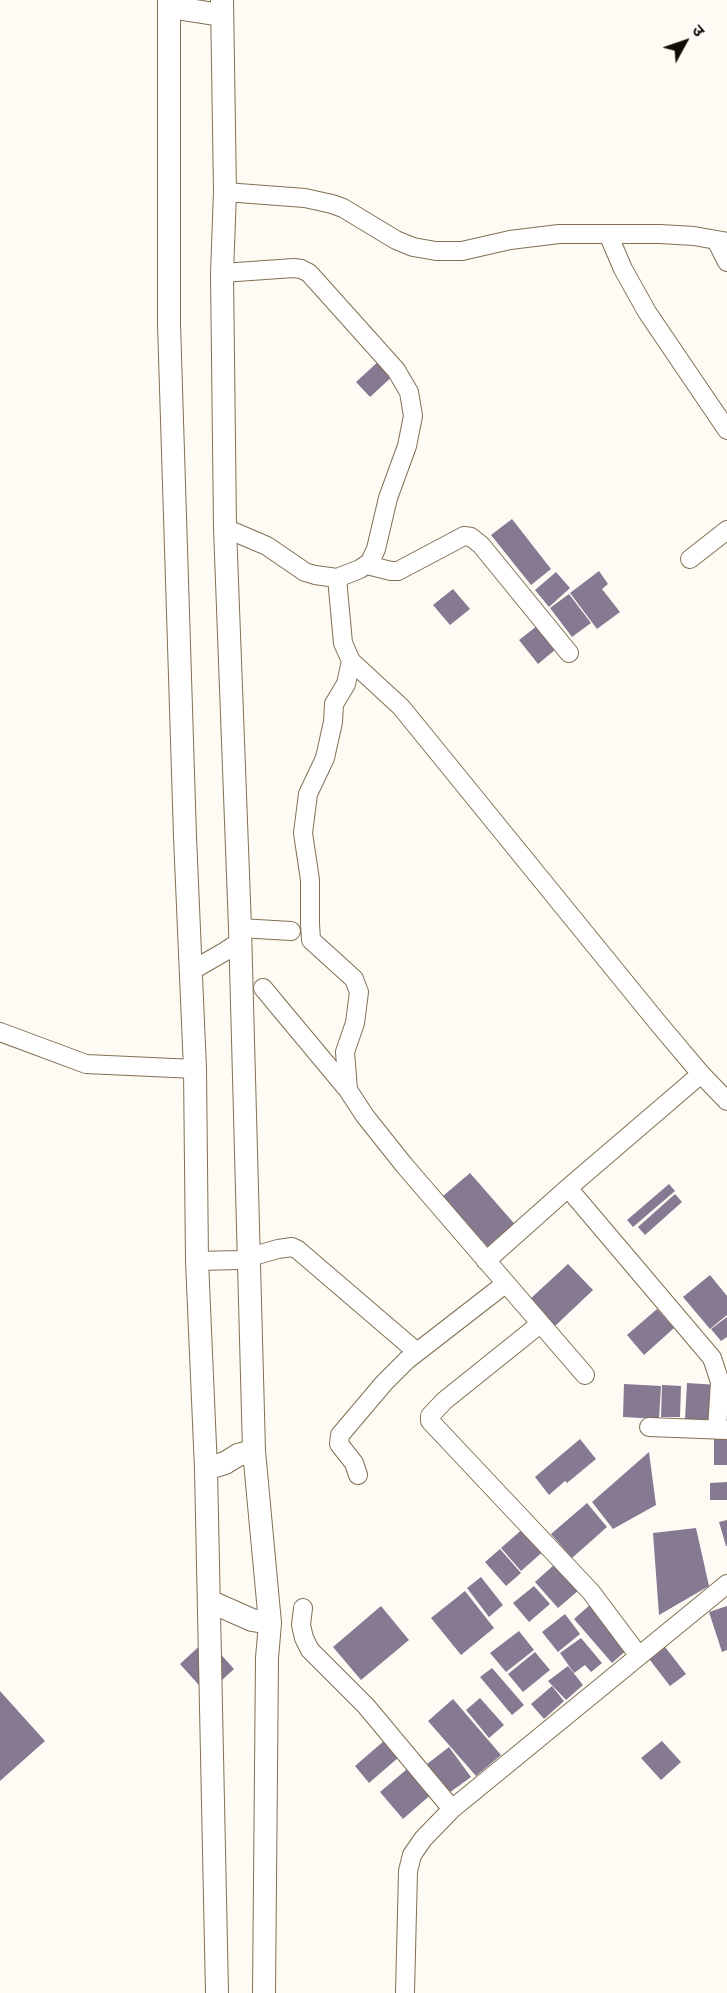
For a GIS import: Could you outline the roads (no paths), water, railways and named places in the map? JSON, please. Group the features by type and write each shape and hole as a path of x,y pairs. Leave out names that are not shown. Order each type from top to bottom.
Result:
{"street":[{"path":"217,1993 206,1469 197,1261 195,1069 184,837 169,324 169,4 222,8 225,192 222,273 225,528 241,935 254,1451 270,1623 267,1658 264,1993"},
{"path":"225,192 305,198 332,204 344,208 396,240 414,247 436,251 462,251 510,240 559,234 660,234 722,241 727,262"},
{"path":"608,234 623,269 647,312 727,430"},
{"path":"222,273 294,268 305,271 315,279 396,370 407,386 413,406 412,428 388,498 378,542 373,557 367,565 348,575 336,578 315,575 305,572 267,546 225,528"},
{"path":"690,559 727,530"},
{"path":"367,565 398,571 464,536 471,537 481,545 569,652"},
{"path":"336,578 343,643 351,661 401,707 701,1074 727,1101"},
{"path":"311,940 310,880 303,833 308,794 325,758 333,722 334,704 346,684 351,661"},
{"path":"191,971 224,952 241,935 291,931 310,918"},
{"path":"291,931 311,940 354,979 359,992 355,1023 345,1052 348,1090"},
{"path":"264,988 348,1090 365,1116 404,1165 585,1375"},
{"path":"0,1032 86,1064 195,1069"},
{"path":"486,1261 701,1074"},
{"path":"568,1188 712,1358 720,1382 722,1430 649,1427"},
{"path":"197,1261 248,1258 292,1247 417,1352"},
{"path":"358,1475 354,1463 339,1444 339,1437 384,1383 417,1352 505,1284"},
{"path":"540,1324 444,1401 430,1416 430,1421 591,1592 639,1656"},
{"path":"206,1469 225,1463 238,1455 254,1451"},
{"path":"405,1993 408,1871 412,1855 423,1839 452,1809 727,1584"},
{"path":"209,1601 252,1620 270,1623"},
{"path":"303,1608 301,1625 310,1650 366,1706 452,1809"}]}
